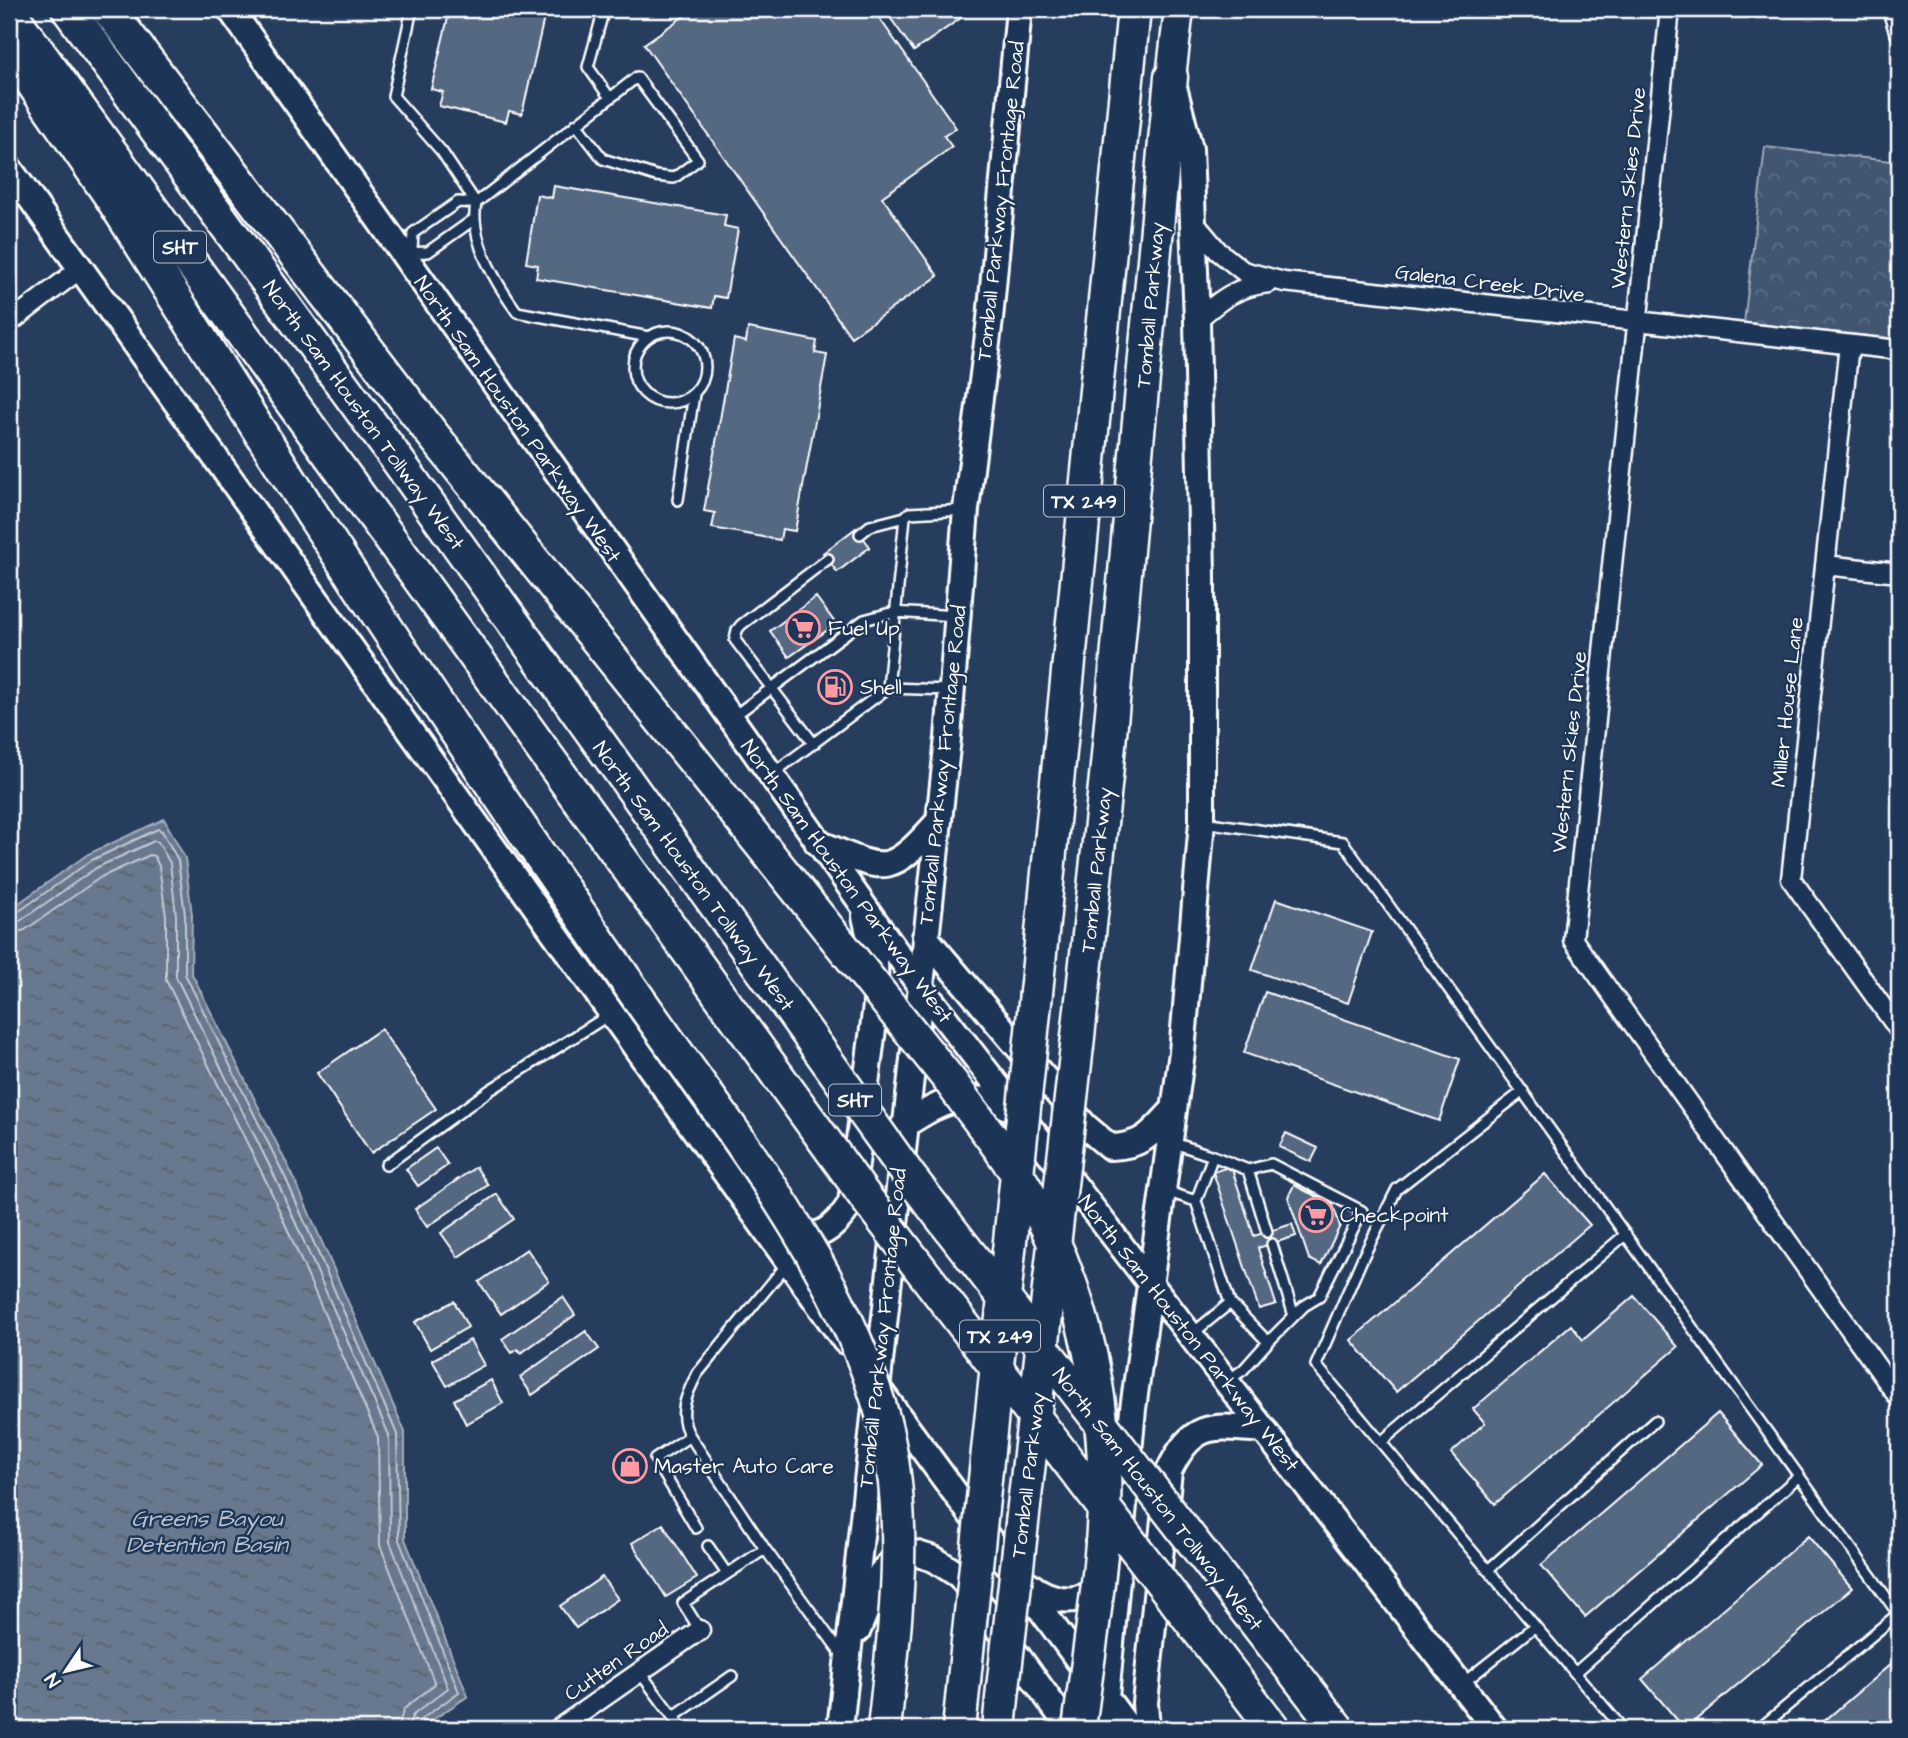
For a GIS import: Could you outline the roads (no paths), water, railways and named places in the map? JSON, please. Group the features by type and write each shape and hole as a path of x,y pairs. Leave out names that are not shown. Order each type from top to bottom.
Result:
{"highway":[{"name":"North Sam Houston Tollway West","path":"68,9 393,454 910,1177 1338,1729"},
{"path":"108,9 429,430 951,1082 1023,1182 1066,1270 1093,1362 1104,1457 1103,1529 1079,1729"},
{"name":"Tomball Parkway","path":"959,1729 1036,993 1134,9"},
{"name":"SHT","path":"9,11 866,1198 1274,1729"},
{"path":"9,49 111,197 461,743 786,1211 837,1297 880,1406 896,1486 898,1594 884,1729"},
{"name":"Tomball Parkway","path":"999,1729 1106,778 1171,77"}],"main road":[{"name":"North Sam Houston Parkway West","path":"230,9 407,253 816,842 922,987 1495,1729"},
{"name":"Tomball Parkway Frontage Road","path":"840,1729 903,1126 922,987 952,690 966,509 989,319 1019,9"},
{"name":"Tomball Parkway","path":"1171,77 1179,9"},
{"path":"1103,1729 1133,1409 1171,1142 1202,822 1202,576 1190,149 1171,77"},
{"path":"9,167 758,1221 1129,1729"},
{"path":"816,842 859,860 881,865 895,863 909,855 938,822"},
{"path":"758,1221 783,1237 809,1238 837,1226 851,1203 876,1004 874,959 862,905"},
{"path":"925,937 1085,1126 1110,1147 1132,1147 1150,1136 1174,1109"},
{"path":"903,1126 929,1110 972,1096 1016,1110"},
{"path":"1147,1729 1146,1703 1168,1471 1181,1446 1199,1432 1218,1427 1264,1430"},
{"path":"1010,1569 1046,1596 1069,1601 1083,1597 1103,1583 1120,1548"},
{"path":"846,1661 881,1573 902,1554 911,1552 934,1559 960,1576 1063,1719 1066,1729"}],"street":[{"name":"Western Skies Drive","path":"1670,9 1573,940 1899,1398"},
{"path":"1892,9 1899,31"},
{"name":"Galena Creek Drive","path":"1192,220 1218,251 1243,271 1284,282 1899,350"},
{"path":"9,323 80,269"},
{"name":"Galena Creek Drive","path":"1196,320 1227,295 1247,285 1284,282"},
{"name":"Miller House Lane","path":"1849,345 1791,879 1899,1030"},
{"path":"1825,565 1899,573"},
{"name":"Cutten Road","path":"558,1729 700,1630"}],"lane":[{"path":"412,9 393,96 442,152 476,203 473,220 495,281 517,312 649,337 672,331 694,340 702,350 705,373 694,394 678,500"},
{"path":"604,9 588,67 610,98"},
{"path":"473,220 428,252 407,253 413,233 458,202 476,203 576,124 637,77 698,160 674,178 656,176 603,159 576,124"},
{"path":"649,337 635,355 633,367 640,389 649,397 672,403 694,394"},
{"path":"860,534 870,526 905,517 909,513 966,509"},
{"path":"888,688 905,517"},
{"path":"814,744 736,640 737,630 828,559"},
{"path":"730,719 864,620 894,612 958,616"},
{"path":"769,775 888,688 952,690"},
{"path":"1202,822 1343,842 1899,1614 1759,1729"},
{"path":"386,1165 490,1090 611,1014"},
{"path":"1523,1091 1397,1189 1363,1257 1316,1366 1623,1729"},
{"path":"1171,1142 1248,1170 1271,1164 1363,1211 1319,1297 1304,1306 1243,1370 1226,1382"},
{"path":"1213,1156 1196,1201 1230,1303 1268,1342"},
{"path":"1248,1170 1267,1232"},
{"path":"1165,1191 1196,1201"},
{"path":"1381,1442 1626,1234"},
{"path":"1272,1244 1294,1316"},
{"path":"788,1262 697,1374 687,1392 682,1417 690,1436 765,1549 846,1661"},
{"path":"1191,1335 1230,1303"},
{"path":"1488,1570 1655,1421"},
{"path":"690,1436 655,1459 696,1528"},
{"path":"1575,1674 1799,1476"},
{"path":"708,1546 727,1574"},
{"path":"700,1630 683,1603 765,1549"},
{"path":"1461,1685 1535,1626"},
{"path":"639,1671 682,1729"},
{"path":"673,1717 732,1676"}],"water":[{"name":"Greens Bayou Detention Basin","path":"164,819 185,858 192,915 191,972 293,1176 405,1432 405,1539 468,1696 419,1729 9,1729 9,910 88,854"}],"place":[{"name":"Fuel Up","path":"803,628"},
{"name":"Shell","path":"835,687"},
{"name":"Checkpoint","path":"1316,1215"},
{"name":"Master Auto Care","path":"630,1466"}]}
